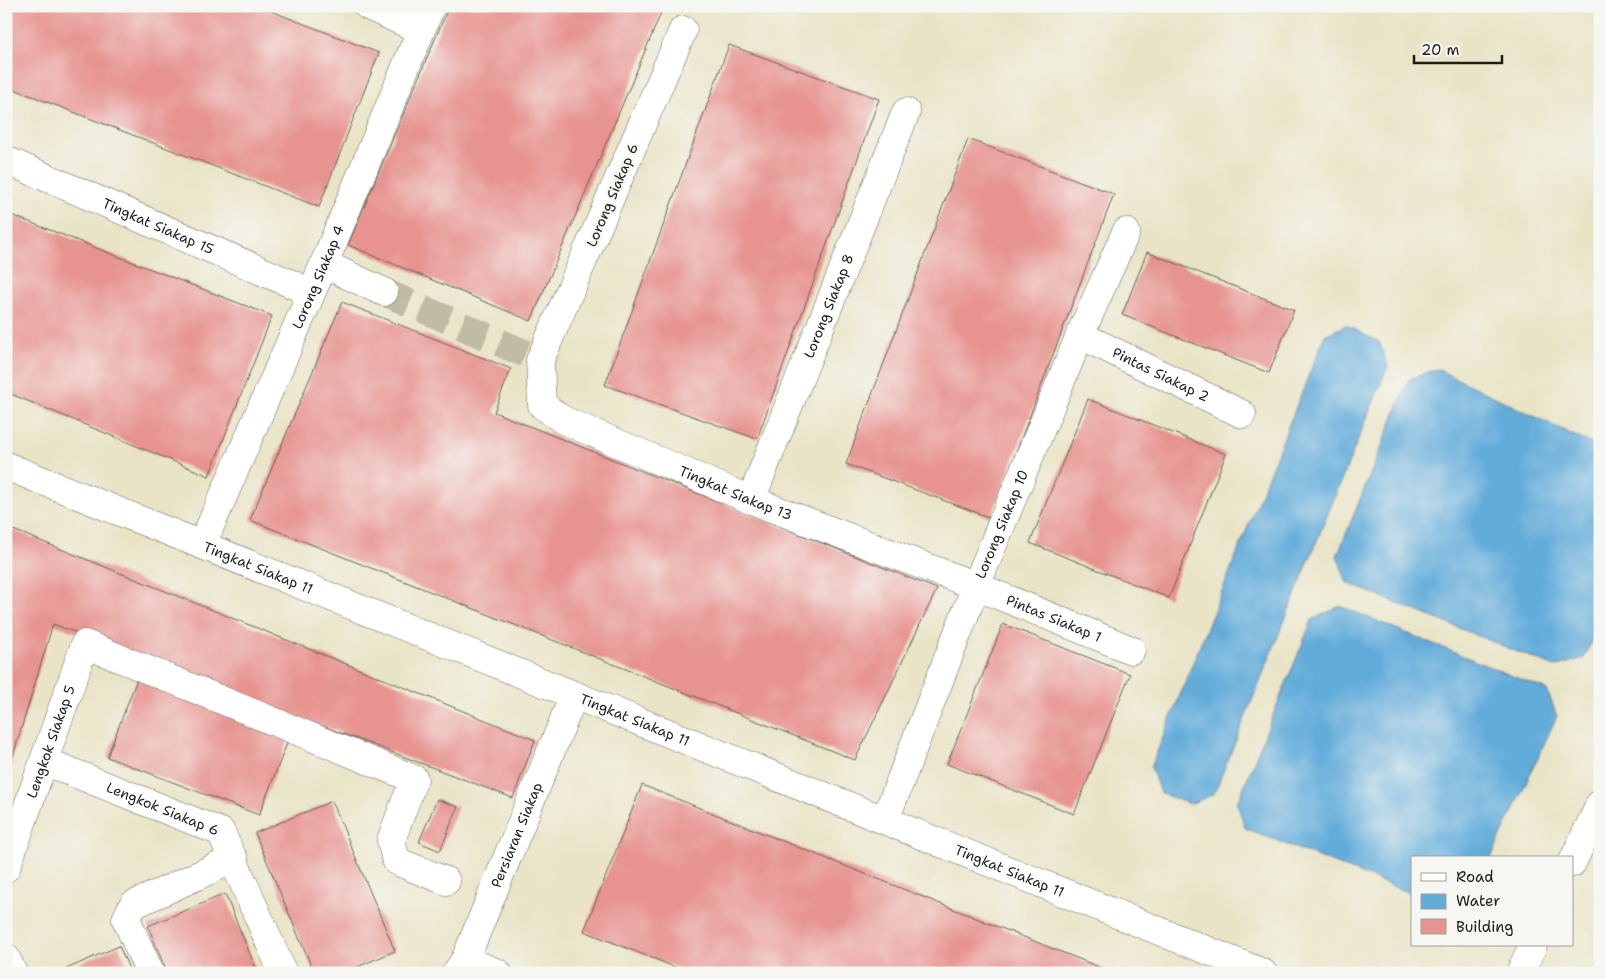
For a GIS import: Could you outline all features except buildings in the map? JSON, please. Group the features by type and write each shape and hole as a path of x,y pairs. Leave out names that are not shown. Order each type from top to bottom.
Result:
{"street":[{"path":"368,6 426,18"},
{"name":"Lorong Siakap 4","path":"202,545 310,292 324,264 426,18"},
{"name":"Lorong Siakap 6","path":"540,360 683,30"},
{"name":"Lorong Siakap 8","path":"751,500 906,112"},
{"name":"Tingkat Siakap 15","path":"6,160 310,292"},
{"name":"Lorong Siakap 10","path":"885,820 976,586 1080,335 1126,232"},
{"path":"324,264 384,292"},
{"name":"Pintas Siakap 2","path":"1080,335 1242,414"},
{"name":"Tingkat Siakap 13","path":"540,360 542,405 563,420 751,500 976,586"},
{"name":"Tingkat Siakap 11","path":"6,466 1263,973"},
{"name":"Pintas Siakap 1","path":"976,586 1131,650"},
{"name":"Lengkok Siakap 5","path":"6,868 85,644 414,779 391,840 396,861 446,881"},
{"name":"Persiaran Siakap","path":"461,966 574,695"},
{"name":"Lengkok Siakap 6","path":"44,761 221,832 283,973"},
{"path":"1574,858 1600,804"},
{"path":"150,973 126,919 133,905 234,860"},
{"path":"1520,973 1533,946"},
{"path":"6,958 13,973"},
{"path":"461,966 498,973"}],"water":[{"path":"1346,325 1379,342 1388,366 1214,794 1190,804 1160,793 1151,767 1325,335"},
{"path":"1437,369 1600,448 1600,624 1584,658 1555,667 1347,583 1337,556 1409,379"},
{"path":"1340,606 1547,690 1557,716 1492,856 1411,856 1411,894 1245,828 1237,803 1312,620"}],"tunnel":[{"path":"384,292 540,360"}]}
